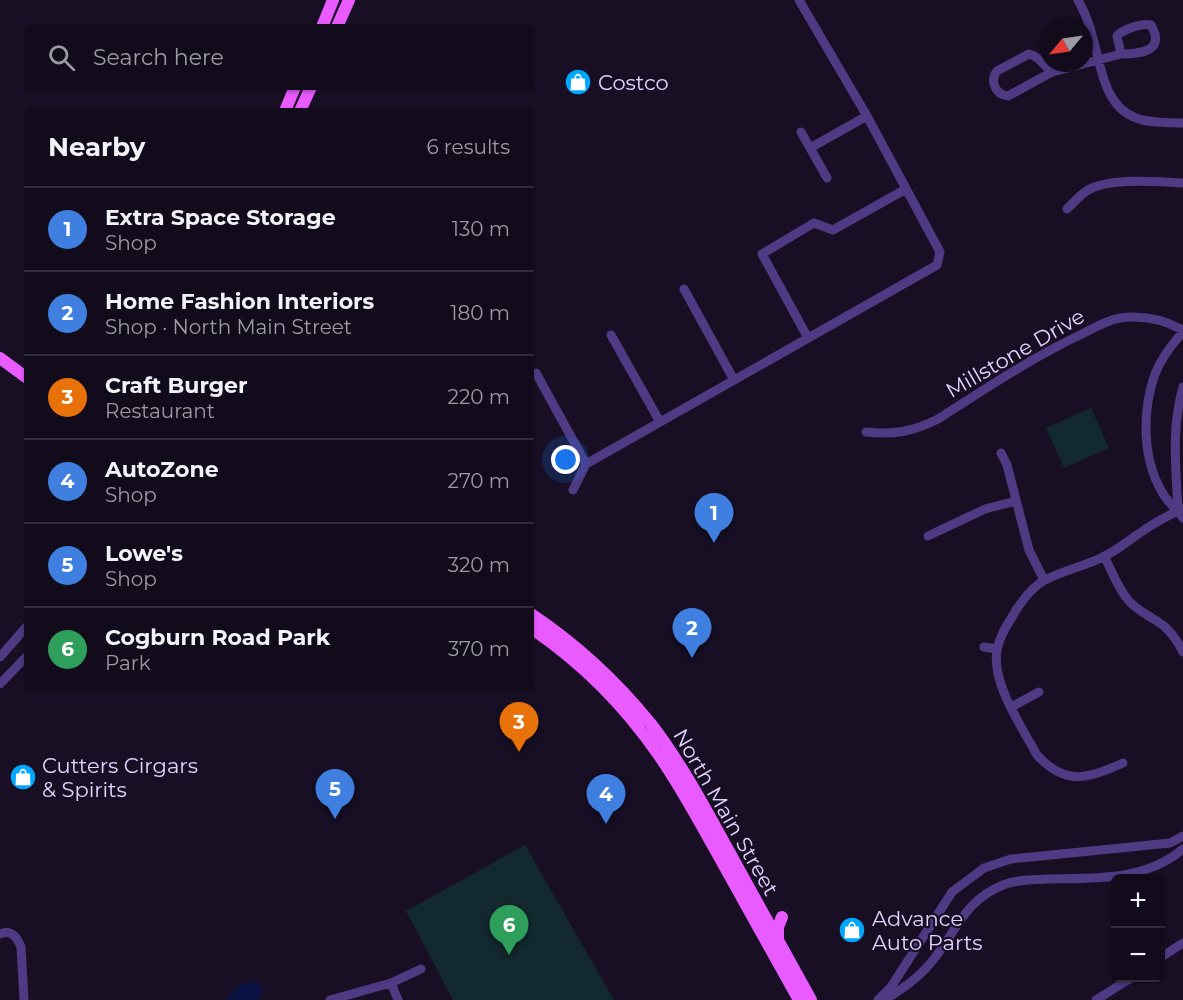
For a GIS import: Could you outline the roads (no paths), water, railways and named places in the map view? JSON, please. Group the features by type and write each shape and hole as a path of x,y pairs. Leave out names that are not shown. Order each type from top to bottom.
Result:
{"main road":[{"path":"323,22 333,0"},
{"path":"338,24 349,0"},
{"path":"286,108 294,90"},
{"path":"301,108 310,90"},
{"path":"0,358 24,376"},
{"name":"North Main Street","path":"534,616 594,663 627,696 661,738 696,791 811,1000"},
{"name":"North Main Street","path":"534,630 570,658 606,691 656,750 691,807 799,1000"},
{"path":"779,943 778,927 782,917"}],"street":[{"path":"573,490 586,464 937,265 940,252 867,116 799,0"},
{"path":"1078,0 1091,31 1110,95 1116,104 1125,113 1136,118 1147,121 1183,123"},
{"path":"1029,54 1036,56 1052,72 1008,96 999,93 993,81 996,71 1029,54"},
{"path":"1093,62 1121,54"},
{"path":"810,148 867,116"},
{"path":"801,132 827,178"},
{"path":"1067,209 1088,190 1103,185 1144,181 1183,183"},
{"path":"808,338 762,254 814,223 833,230 906,189"},
{"path":"684,289 734,380"},
{"name":"Millstone Drive","path":"866,432 888,434 906,432 923,426 1067,341 1119,318 1140,317 1168,322 1183,331"},
{"path":"1182,512 1162,493 1151,464 1147,436 1147,403 1156,372 1172,344 1183,331"},
{"path":"611,335 660,422"},
{"path":"536,373 586,464"},
{"path":"1182,512 1175,450 1176,421 1183,387"},
{"path":"1001,453 1029,550 1044,580"},
{"path":"928,536 985,509 1016,501"},
{"path":"1123,763 1086,777 1070,776 1046,765 1037,755 997,677 995,663 997,649 1002,633 1021,602 1044,580 1104,556 1144,530 1182,512"},
{"path":"1104,556 1129,601 1165,627 1178,641 1183,652"},
{"path":"0,657 24,629"},
{"path":"984,647 997,649"},
{"path":"0,684 24,659"},
{"path":"1011,707 1039,692"},
{"path":"878,1000 891,987 952,892 984,868 1011,859 1170,843 1183,837"},
{"path":"884,1000 900,991 922,972 934,959 967,909 990,891 1023,880 1124,876 1159,864 1183,849"},
{"path":"0,934 9,932 18,939 21,946 24,1000"},
{"path":"1165,955 1183,943"},
{"path":"330,1000 391,983 421,969"},
{"path":"1096,1000 1125,982"},
{"path":"391,983 398,1000"}],"place":[{"name":"Costco","path":"578,82"},
{"name":"Extra Space Storage","path":"714,543"},
{"name":"Home Fashion Interiors","path":"692,658"},
{"name":"Craft Burger","path":"519,752"},
{"name":"Cutters Cirgars & Spirits","path":"23,777"},
{"name":"Lowe's","path":"335,819"},
{"name":"AutoZone","path":"606,824"},
{"name":"Advance Auto Parts","path":"852,930"},
{"name":"Cogburn Road Park","path":"509,955"}]}
